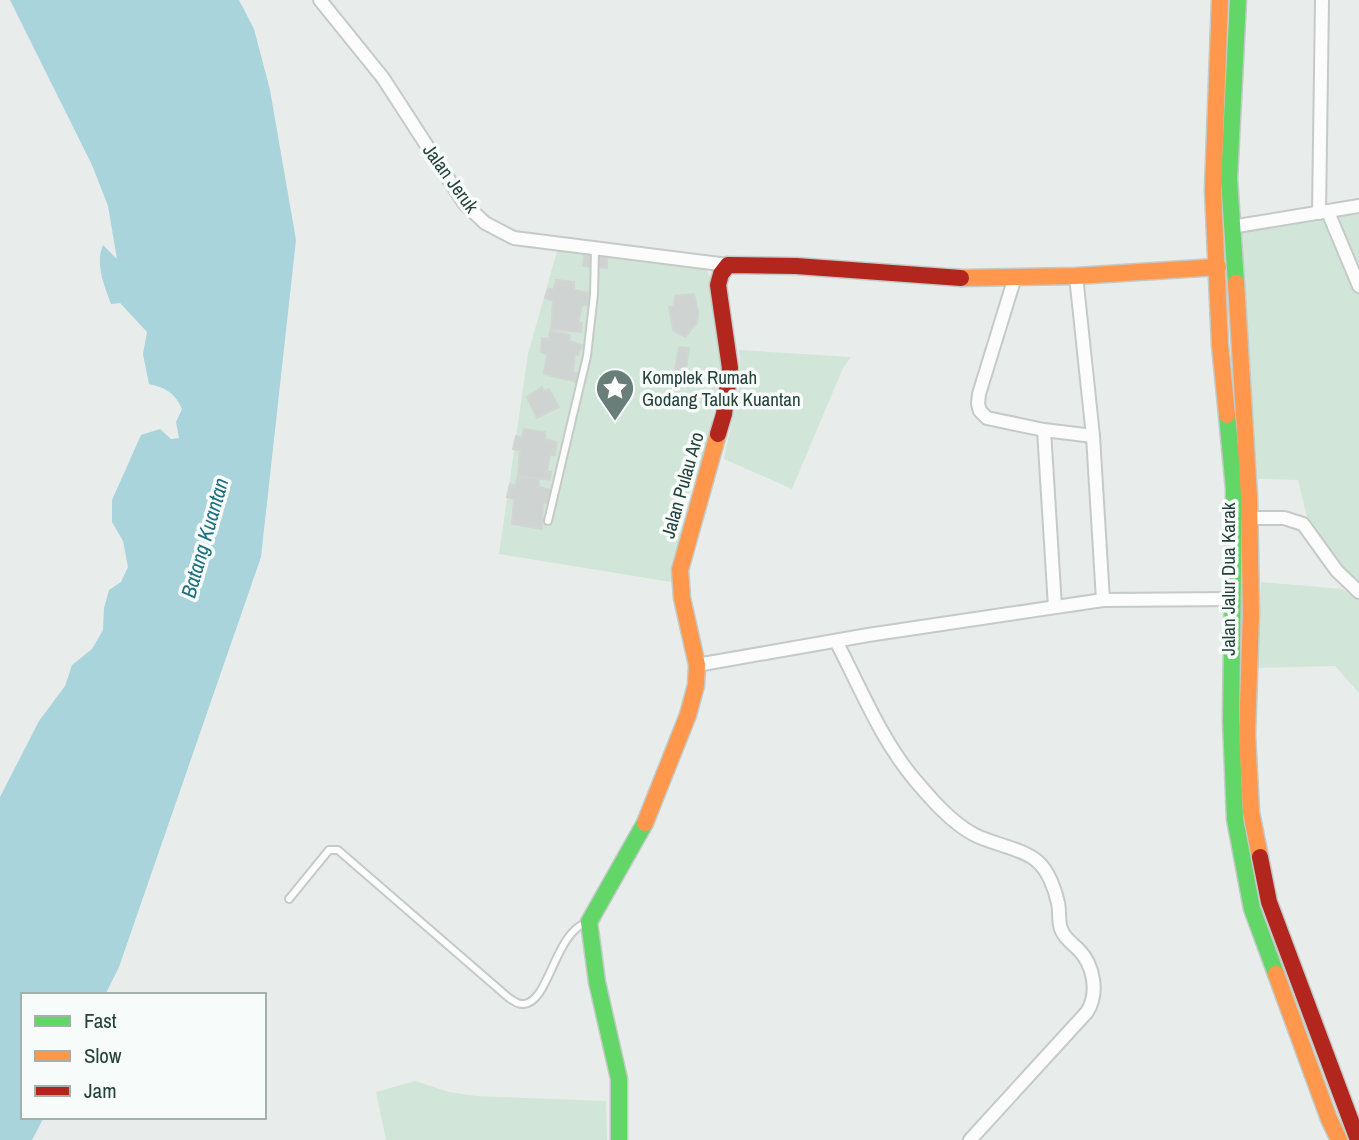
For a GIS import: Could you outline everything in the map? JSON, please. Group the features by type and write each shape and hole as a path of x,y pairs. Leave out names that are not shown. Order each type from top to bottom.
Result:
{"main road":[{"name":"Jalan Jalur Dua Karak","path":"1220,0 1213,190 1220,345 1234,489 1231,721 1235,819 1252,909 1339,1140"},
{"name":"Jalan Jalur Dua Karak","path":"1238,0 1229,180 1249,518 1251,613 1247,734 1251,812 1269,902 1358,1140"},
{"path":"728,265 961,278 1076,276 1217,267"},
{"name":"Jalan Pulau Aro","path":"589,922 650,815 688,715 696,685 697,665 682,598 680,570 724,414 730,368 718,285 721,274 728,265"},
{"path":"589,922 597,982 619,1079 619,1140"}],"street":[{"name":"Jalan Jeruk","path":"320,0 383,78 464,203 485,223 514,238 728,265"},
{"path":"1322,0 1324,213 1359,286"},
{"path":"1231,227 1359,206"},
{"path":"1076,276 1093,436 1102,600"},
{"path":"1015,277 978,404 980,411 987,418 1044,430 1093,436"},
{"path":"1044,430 1055,607"},
{"path":"1249,518 1284,518 1303,524 1337,571 1359,592"},
{"path":"697,665 1102,600 1234,599"},
{"path":"836,641 886,738 914,778 951,818 973,834 1034,858 1045,869 1058,902 1061,929 1091,969 1094,990 1092,1004 1087,1012 970,1140"}],"lane":[{"path":"548,521 587,356 594,294 595,248"},
{"path":"289,900 329,850 338,850 509,998 520,1004 530,1003 538,996 566,939 577,926 589,922"}],"green space":[{"path":"1359,199 1358,588 1309,525 1298,480 1258,479 1238,222 1276,212"},
{"name":"Komplek Rumah Godang Taluk Kuantan","path":"557,251 705,267 713,282 722,368 708,443 687,498 671,582 499,554 528,354"},
{"path":"739,350 851,357 843,368 792,489 724,459 741,378"},
{"path":"1261,582 1342,589 1359,600 1359,693 1335,666 1257,668"},
{"path":"415,1081 449,1092 476,1096 606,1101 607,1140 386,1140 376,1092"}],"water":[{"name":"Batang Kuantan","path":"10,0 239,0 254,29 270,90 296,240 261,557 119,967 106,993 21,993 21,1119 43,1119 32,1140 0,1140 0,797 39,721 65,686 72,665 92,649 103,630 104,608 109,590 121,582 128,567 123,541 112,522 112,500 141,435 160,429 171,439 179,438 176,422 182,409 169,392 149,384 143,354 147,332 120,303 111,304 101,274 103,245 117,259 108,206 92,165"}],"building":[{"path":"584,255 607,257 607,268 583,266"},
{"path":"556,280 574,282 574,290 588,293 587,305 582,305 578,323 582,323 581,332 551,329 553,301 545,298 548,289 554,289"},
{"path":"694,294 698,312 697,323 685,337 673,330 669,307 674,306 675,296"},
{"path":"550,331 570,335 569,341 582,345 578,355 575,354 573,372 578,374 577,382 544,374 547,354 541,352 542,338 549,339"},
{"path":"679,347 689,348 684,382 673,380"},
{"path":"542,387 544,391 549,389 559,407 537,418 527,397"},
{"path":"524,429 545,432 545,439 557,442 555,455 550,455 547,471 551,472 550,480 518,476 520,451 513,449 516,436 522,438"},
{"path":"518,477 539,479 539,487 550,490 548,503 543,503 542,529 512,524 514,499 507,497 510,484 515,486"}],"traffic: fast":[{"path":"1236,283 1229,179 1238,0"},
{"path":"1227,415 1234,489 1231,721 1235,819 1252,909 1276,974"},
{"path":"619,1140 619,1079 597,982 589,922 645,823"}],"traffic: slow":[{"path":"1220,0 1213,190 1220,345 1227,415"},
{"path":"961,278 1076,276 1218,267"},
{"path":"1236,283 1249,497 1251,613 1247,734 1251,812 1260,857"},
{"path":"645,823 688,715 696,685 697,665 682,598 680,570 718,434"},
{"path":"1276,974 1339,1140"}],"traffic: jam":[{"path":"718,434 724,414 730,368 718,285 721,274 728,265 796,266 961,278"},
{"path":"1260,857 1269,902 1358,1140"}],"place":[{"name":"Komplek Rumah Godang Taluk Kuantan","path":"615,422"}]}
